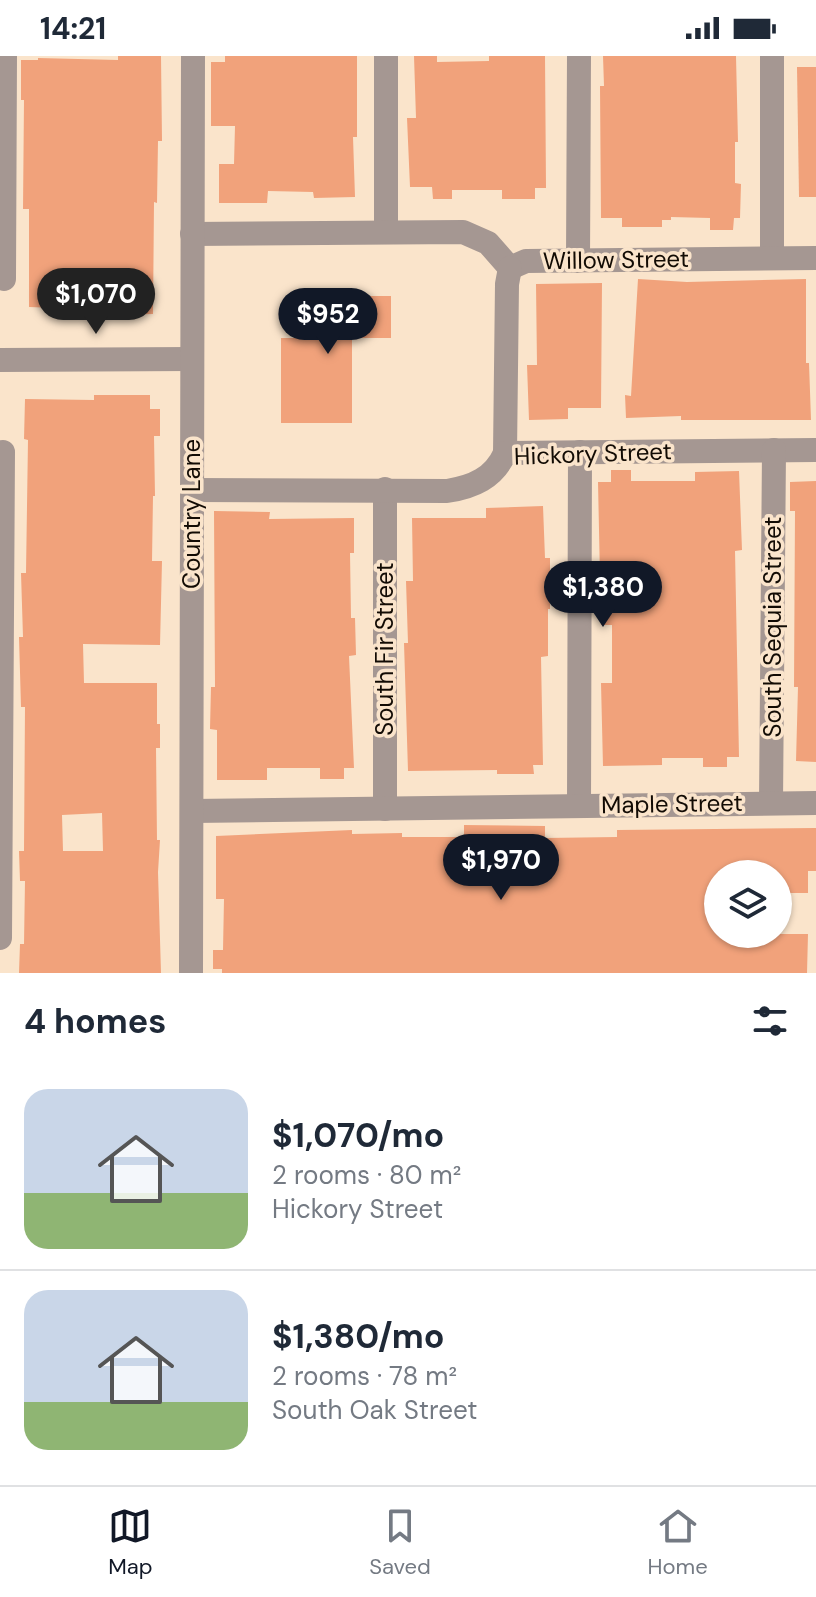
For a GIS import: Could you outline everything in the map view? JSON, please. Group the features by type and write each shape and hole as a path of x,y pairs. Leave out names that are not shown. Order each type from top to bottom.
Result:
{"street":[{"path":"4,279 5,56"},
{"name":"Country Lane","path":"191,973 193,56"},
{"path":"386,56 386,232"},
{"path":"578,261 579,56"},
{"path":"772,56 772,258"},
{"name":"Willow Street","path":"192,234 463,232 488,243 510,268 526,261 816,258"},
{"path":"505,453 507,284 510,268"},
{"path":"0,360 191,359"},
{"name":"South Sequia Street","path":"771,803 774,450"},
{"name":"Hickory Street","path":"192,490 447,491 470,487 489,476 505,453 816,450"},
{"path":"0,938 3,452"},
{"path":"579,805 580,452"},
{"name":"South Fir Street","path":"385,489 385,809"},
{"name":"Maple Street","path":"192,811 816,803"}],"building":[{"path":"118,56 161,56 162,141 158,141 157,203 154,202 153,314 115,315 115,309 76,308 76,317 56,317 56,308 29,307 29,209 23,209 24,100 21,100 21,60 118,60"},
{"path":"225,56 357,56 357,137 353,137 355,197 314,198 313,192 268,191 267,203 219,203 219,164 234,164 235,126 211,126 211,62 225,62"},
{"path":"414,56 437,56 437,62 489,61 489,56 545,56 546,188 535,188 535,199 502,199 502,190 452,190 452,199 433,199 432,187 410,187 407,118 416,118"},
{"path":"603,56 736,56 738,142 735,142 735,183 741,184 740,218 734,218 733,230 710,230 710,218 671,217 671,220 662,220 662,227 622,227 622,218 601,218 600,86 604,86"},
{"path":"797,67 816,67 816,197 799,197"},
{"path":"638,279 687,282 806,279 806,363 809,363 811,420 681,420 681,416 626,418 625,395 631,396"},
{"path":"602,283 601,408 568,408 568,419 529,420 527,365 537,365 536,284"},
{"path":"302,296 391,296 391,338 352,338 352,423 281,423 281,338 302,338"},
{"path":"94,395 150,395 150,409 160,409 160,436 154,436 152,561 162,561 160,645 83,644 84,683 157,683 157,724 160,724 160,748 156,748 161,973 19,973 20,944 24,944 25,881 20,881 19,851 24,851 25,707 21,707 19,637 23,637 21,573 26,573 28,440 24,439 25,399 94,400","holes":["102,813 103,851 63,851 62,815"]},
{"path":"611,470 631,470 631,481 695,481 695,472 739,471 742,550 735,551 739,757 727,757 727,767 703,767 703,758 662,758 662,765 603,766 601,683 612,683 612,625 601,625 598,482 611,482"},
{"path":"816,481 816,762 796,761 795,511 790,511 790,482"},
{"path":"543,506 545,558 550,558 550,609 548,656 541,657 543,765 533,765 534,774 497,774 497,770 408,771 404,643 408,643 406,581 413,581 412,518 486,518 486,508"},
{"path":"214,511 270,512 269,519 354,518 354,553 350,553 351,618 355,618 356,655 349,656 354,768 344,768 344,779 320,779 320,768 267,768 267,780 217,780 217,730 210,729 211,687 215,687"},
{"path":"464,825 545,826 545,838 617,837 617,830 816,828 816,871 808,871 808,893 792,893 792,860 704,860 704,948 792,948 792,934 808,934 807,973 222,973 222,969 213,969 213,950 223,950 224,899 216,899 216,836 352,830 352,834 464,837"}]}
